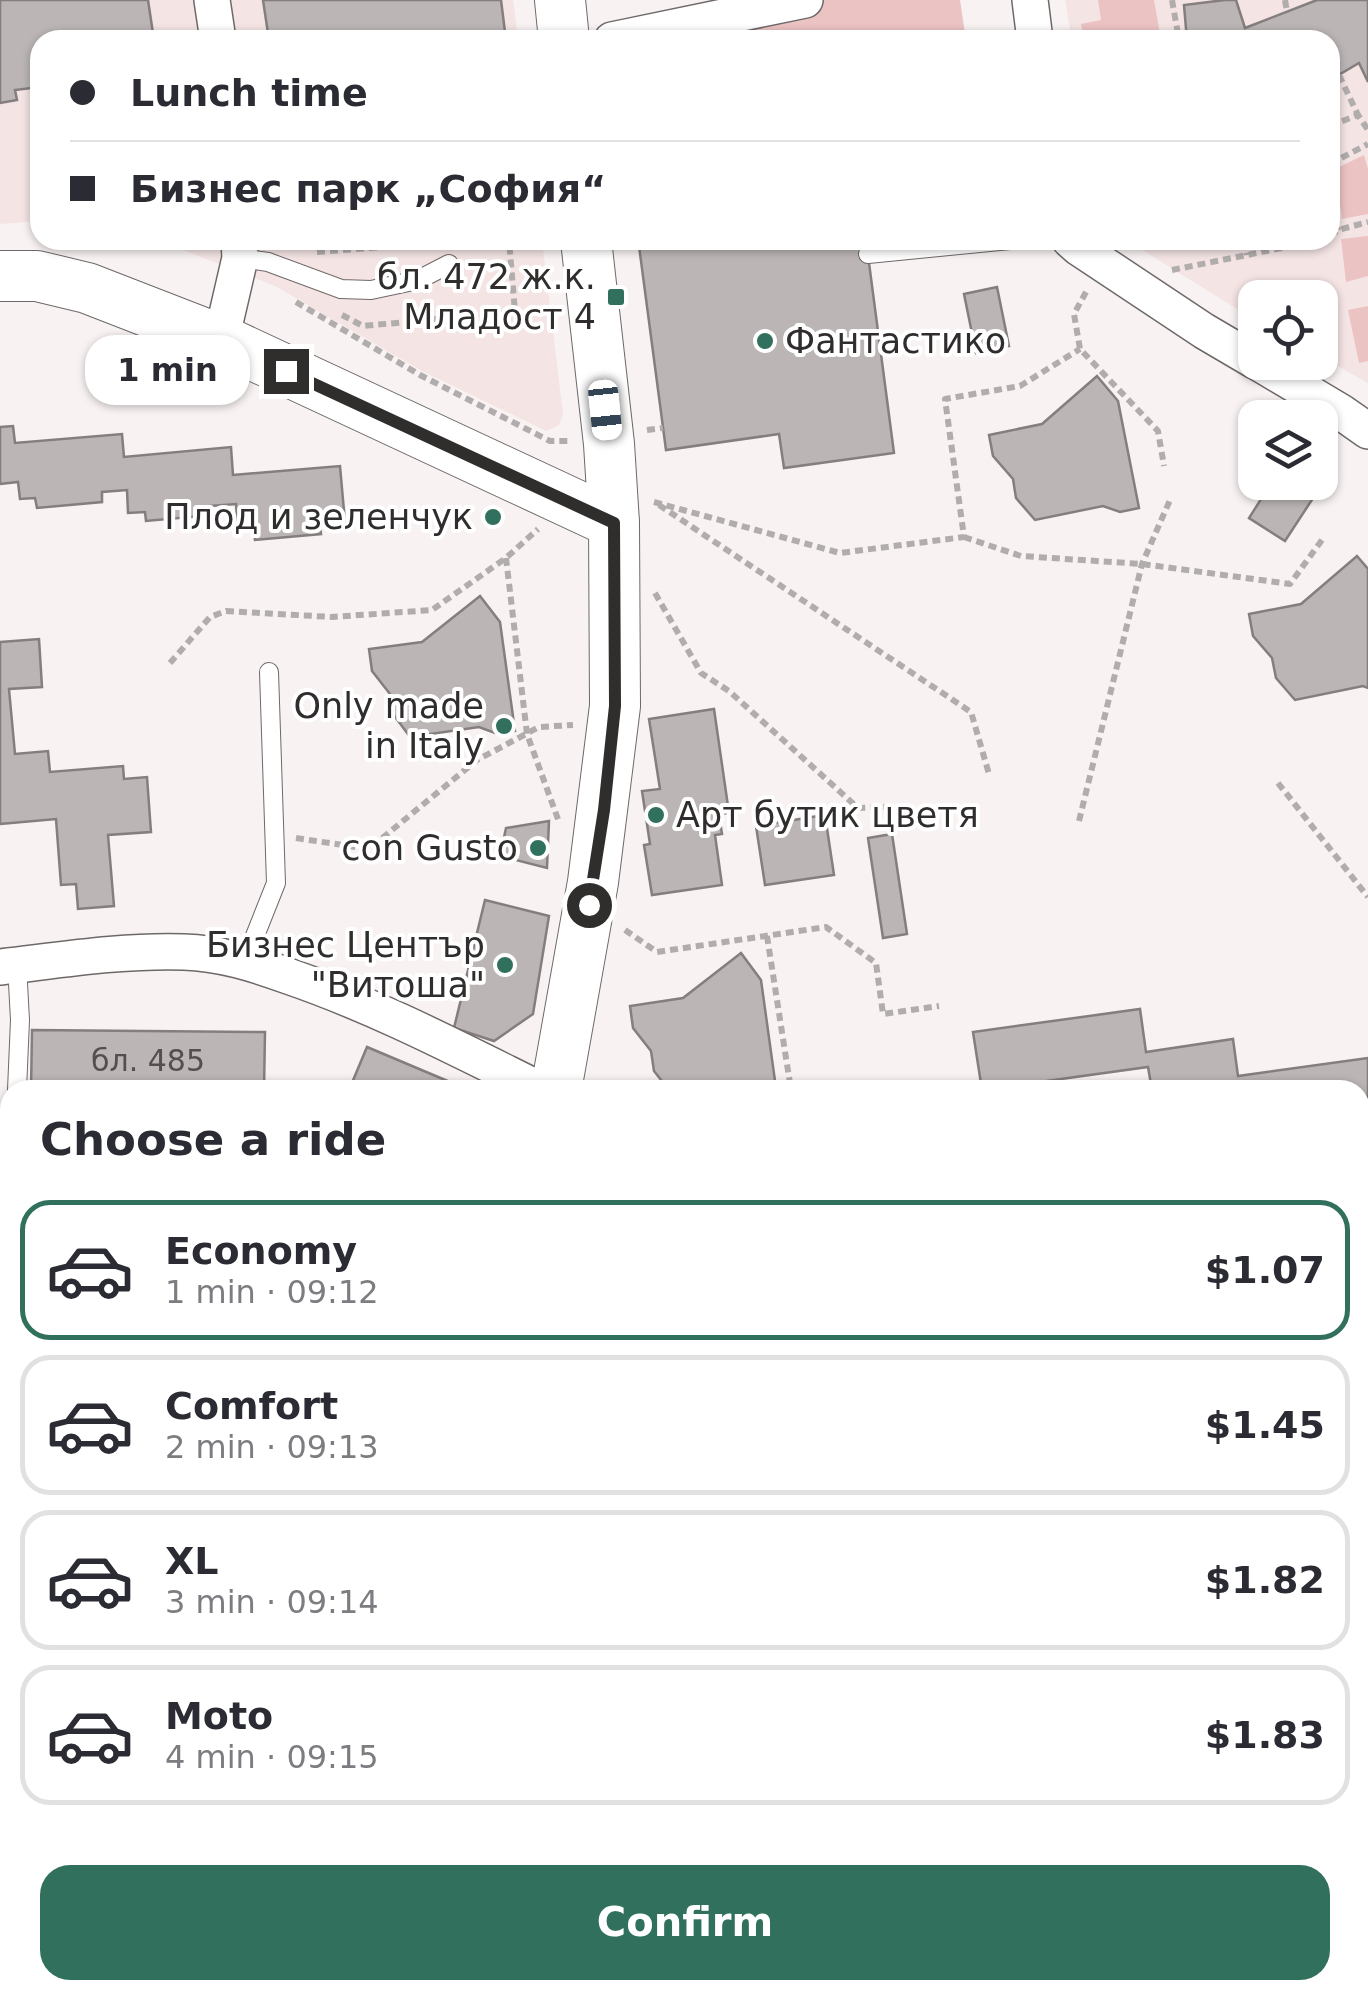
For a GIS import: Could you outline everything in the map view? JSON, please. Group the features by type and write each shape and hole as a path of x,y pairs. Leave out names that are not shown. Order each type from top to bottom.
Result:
{"street":[{"path":"212,0 216,30"},
{"path":"560,0 563,30"},
{"path":"660,30 805,0"},
{"path":"1030,0 1034,30"},
{"path":"558,1080 604,810 615,706 626,477 588,250"},
{"path":"1084,250 1238,352"},
{"path":"221,340 249,253"},
{"path":"0,276 37,276 87,288 221,340 626,477"},
{"path":"1287,380 1368,431"},
{"path":"8,966 108,954 186,952 245,961 326,989 520,1080"}],"lane":[{"path":"868,254 909,250"},
{"path":"249,253 340,289 371,290 418,280 449,264"},
{"path":"245,961 276,884 269,672"},
{"path":"8,966 20,1020 17,1080"}],"path":[{"path":"1172,0 1177,30"},
{"path":"1285,0 1287,12"},
{"path":"1340,77 1368,130"},
{"path":"1340,122 1358,115"},
{"path":"1340,159 1368,144"},
{"path":"1340,229 1368,222"},
{"path":"249,253 267,256 344,250"},
{"path":"1246,250 1247,256"},
{"path":"1164,466 1158,432 1080,350 1074,314 1115,272 1275,250"},
{"path":"249,253 272,287 420,374 550,441 575,440 971,712 989,774"},
{"path":"964,537 944,399 1020,386 1080,350"},
{"path":"626,477 663,428"},
{"path":"626,477 840,554 964,537 1021,556 1142,564 1290,584 1322,540"},
{"path":"1079,821 1142,564 1170,500"},
{"path":"170,663 210,617 226,611 332,617 432,610 506,558 542,526"},
{"path":"506,558 527,734 564,837"},
{"path":"653,590 701,673 729,691 858,808 908,806"},
{"path":"274,834 369,849 477,760 540,728 575,724 615,706"},
{"path":"1278,782 1368,898"},
{"path":"589,905 657,952 826,927 876,964 883,1014 939,1006"},
{"path":"768,936 790,1080"}],"shaded area":[{"path":"0,0 513,0 517,30 30,30 30,222 0,224"},
{"path":"824,0 960,0 964,30 679,30"},
{"path":"1065,0 1368,0 1368,383 1338,366 1338,280 1238,280 1238,309 1142,250 1340,250 1340,30 1070,30"},
{"path":"1098,0 1154,0 1159,30 1082,30 1081,24 1101,20"},
{"path":"1364,155 1368,169 1368,214 1342,219 1340,167"},
{"path":"1368,236 1368,276 1346,282 1341,239"},
{"path":"183,250 543,250 563,414 559,425 546,431 422,371 275,286"},
{"path":"1368,306 1368,361 1359,363 1348,310"}],"building":[{"path":"0,0 148,0 152,30 30,30 30,88 15,90 17,100 0,103"},
{"path":"263,0 501,0 505,30 268,30"},
{"path":"1236,0 1245,28 1317,0 1368,0 1368,82 1359,63 1340,74 1340,30 1186,30 1184,5"},
{"name":"Фантастико","path":"640,250 867,250 894,453 784,468 779,434 666,450"},
{"path":"997,287 1009,346 976,353 964,294"},
{"path":"1097,376 1118,401 1139,508 1120,512 1103,506 1035,520 1016,498 1013,479 993,456 989,435 1042,424"},
{"path":"13,426 15,443 122,434 124,457 231,447 233,475 340,466 345,522 320,525 321,534 255,540 254,530 238,532 236,504 211,506 212,515 146,521 145,512 128,513 127,490 102,492 102,502 37,508 35,498 20,499 18,482 0,484 0,427"},
{"path":"1260,500 1312,500 1285,541 1249,518"},
{"path":"1357,556 1368,569 1368,688 1295,700 1276,678 1272,658 1253,636 1249,614 1301,604"},
{"path":"480,596 500,622 515,731 495,733 479,727 410,737 393,714 390,694 372,671 369,649 422,642"},
{"path":"39,639 42,687 9,689 15,754 48,751 50,772 123,766 124,779 147,777 151,832 108,835 114,906 78,909 76,884 61,885 56,819 0,824 0,642"},
{"path":"714,709 729,813 719,814 722,834 715,835 722,885 652,895 644,845 650,844 642,791 660,789 649,719"},
{"path":"825,815 834,875 765,885 756,826"},
{"path":"549,821 547,868 500,856 506,828"},
{"path":"892,834 907,934 883,938 868,838"},
{"name":"Бизнес Център \"Витоша\"","path":"485,900 549,916 533,1014 494,1041 454,1028"},
{"path":"741,953 761,980 775,1080 661,1080 654,1071 651,1051 633,1028 630,1006 683,998"},
{"path":"1140,1009 1146,1052 1233,1039 1238,1076 1368,1058 1368,1080 1150,1080 1148,1067 1054,1080 980,1080 973,1032"},
{"path":"32,1030 265,1032 264,1080 31,1080"},
{"path":"367,1047 445,1080 353,1080"}],"place":[{"name":"бл. 472 ж.к. Младост 4","path":"616,297"},
{"name":"Фантастико","path":"765,341"},
{"name":"Плод и зеленчук","path":"493,517"},
{"name":"Only made in Italy","path":"504,726"},
{"name":"Арт бутик цветя","path":"656,815"},
{"name":"con Gusto","path":"538,848"},
{"name":"Бизнес Център \"Витоша\"","path":"505,965"}],"route":[{"path":"286,371 614,523 615,706 589,905"}]}
